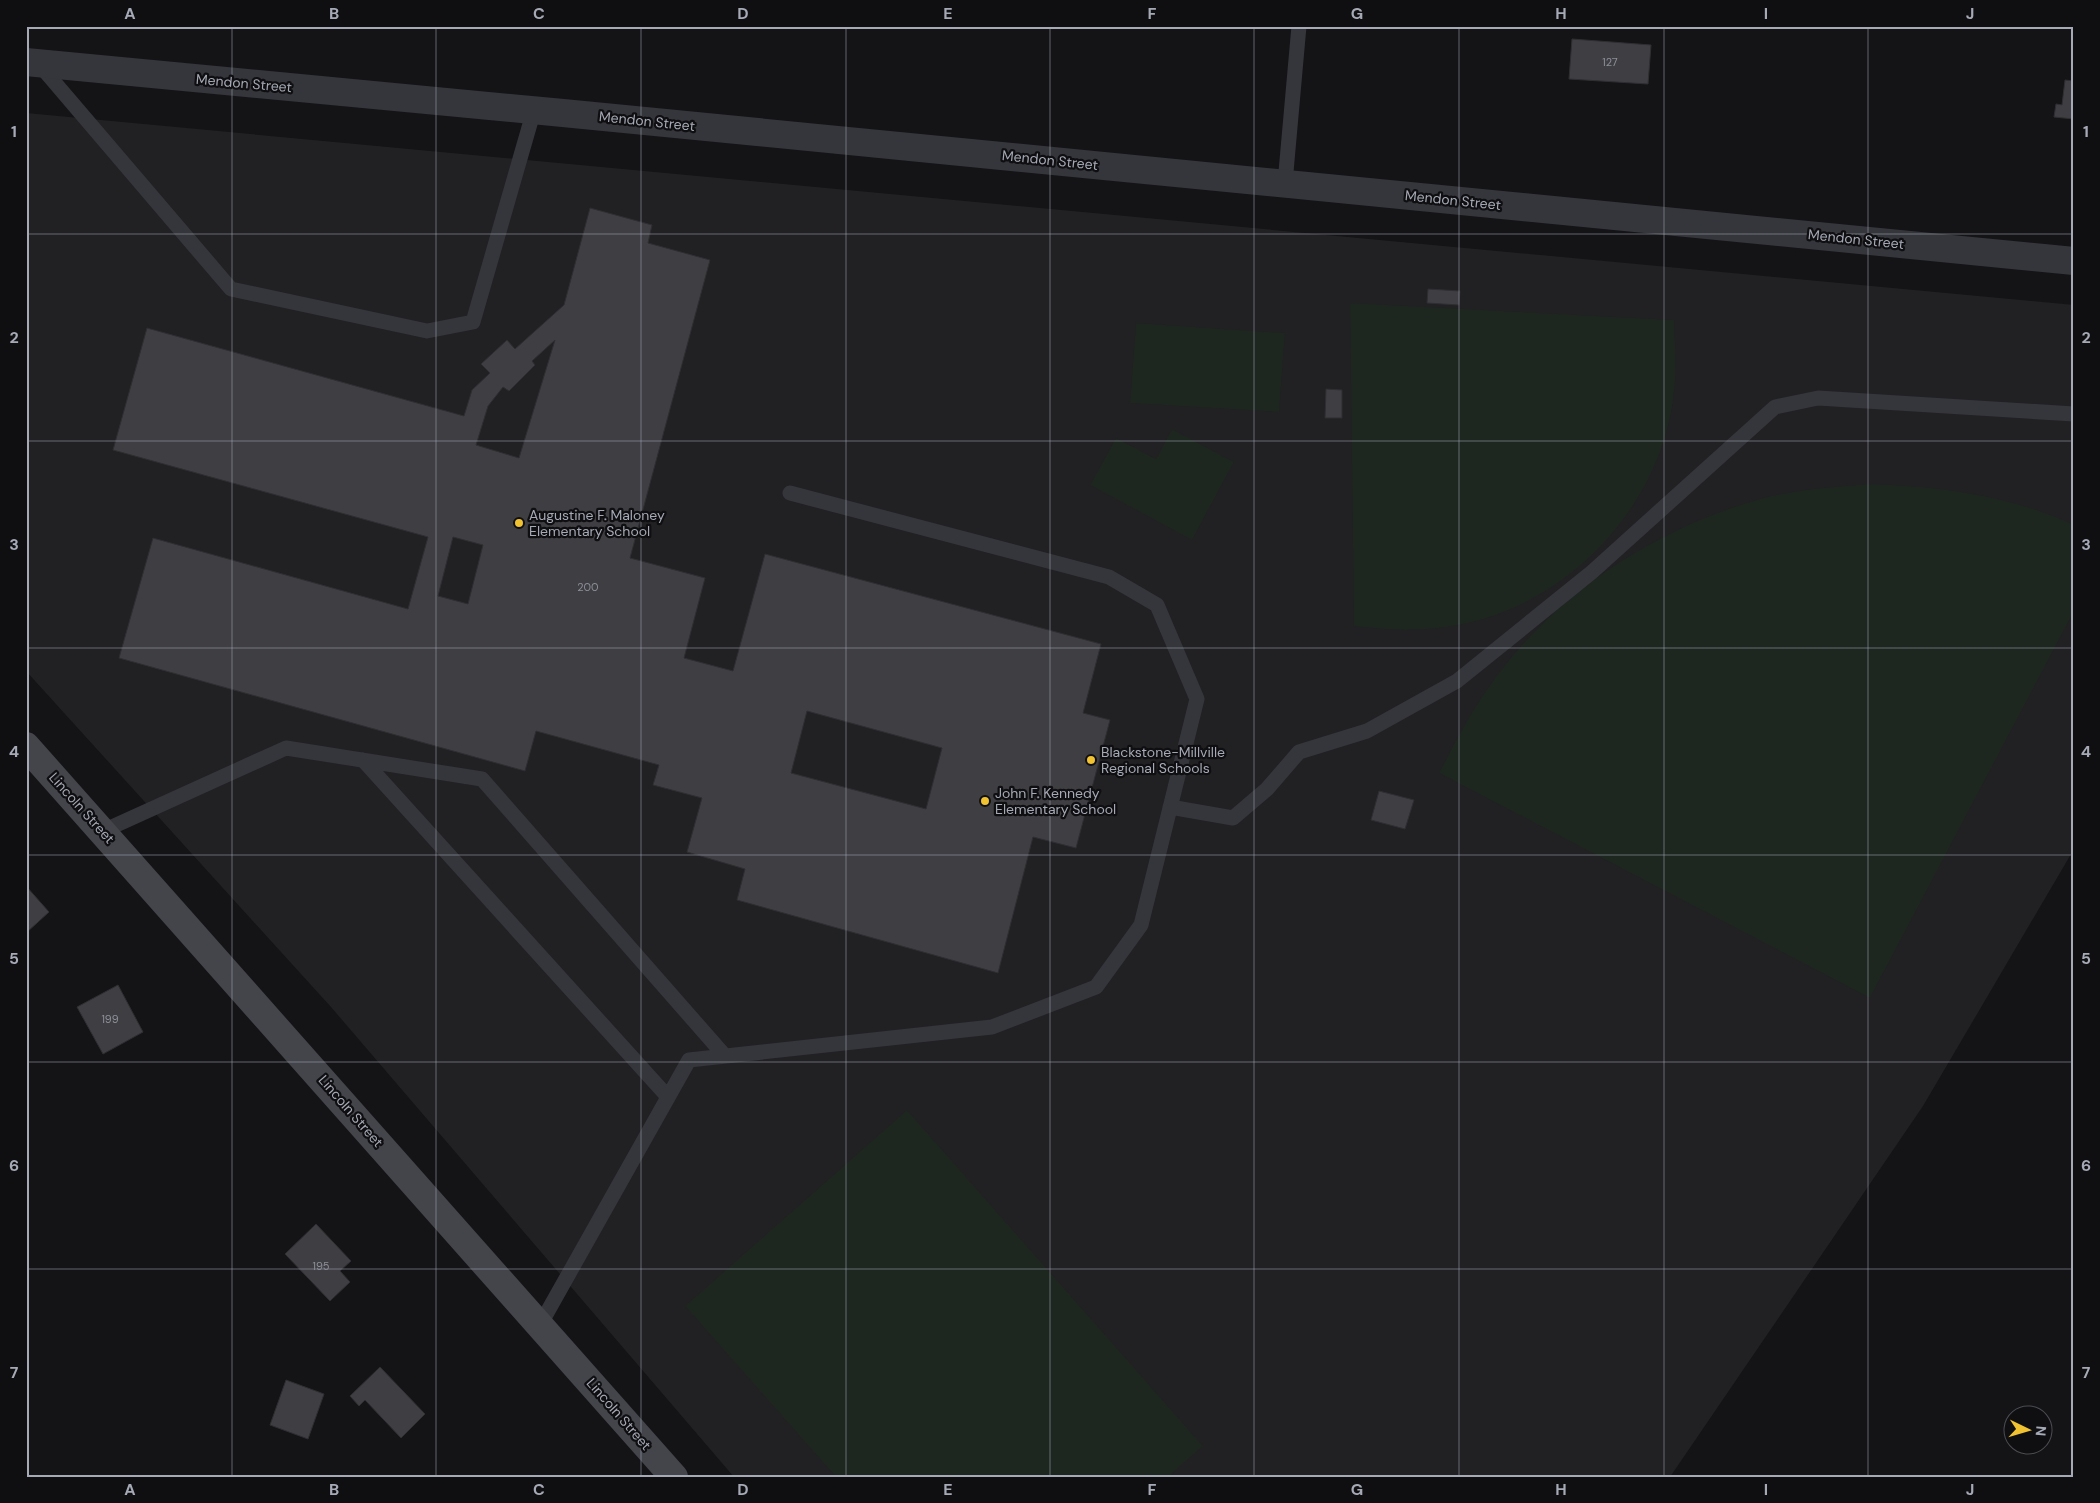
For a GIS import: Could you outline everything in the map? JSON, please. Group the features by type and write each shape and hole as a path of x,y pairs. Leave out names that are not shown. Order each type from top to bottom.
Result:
{"main road":[{"name":"Lincoln Street","path":"30,756 103,831 674,1477"}],"street":[{"name":"Mendon Street","path":"32,63 534,110 2074,261"}],"lane":[{"path":"1285,183 1299,26"},
{"path":"32,63 231,290 427,331 473,322 534,110"},
{"path":"1170,808 1233,818 1267,789 1299,752 1367,731 1457,681 1592,572 1775,406 1818,398 2074,414"},
{"path":"540,1325 689,1060 992,1027 1096,987 1141,924 1197,700 1157,605 1109,577 790,494"},
{"path":"103,831 286,748 482,779 725,1056"},
{"path":"363,760 668,1097"}],"shaded area":[{"name":"Blackstone-Millville Regional Schools","path":"26,113 2074,305 2074,849 1923,1106 1670,1477 734,1477 331,1007 26,671"},
{"path":"1350,303 1674,320 1676,356 1674,392 1666,433 1652,472 1631,508 1605,541 1575,570 1540,594 1503,612 1463,624 1449,627 1395,630 1354,626"},
{"path":"1136,323 1285,333 1279,412 1130,403"},
{"path":"1172,429 1234,462 1192,540 1090,485 1116,438 1156,459"},
{"path":"1868,484 1921,487 1999,499 2024,506 2074,525 2074,611 1870,998 1439,773 1474,709 1514,654 1544,622 1576,594 1611,568 1647,546 1686,526 1726,510 1779,494"},
{"path":"907,1110 1203,1446 1168,1477 836,1477 685,1306"}],"building":[{"path":"1572,39 1651,45 1648,84 1569,79"},
{"path":"2065,80 2074,81 2074,119 2054,117 2056,104 2062,105"},
{"path":"590,208 652,225 648,243 710,260 630,558 705,578 684,658 733,671 765,554 1101,644 1083,713 1110,720 1076,848 1033,837 998,973 737,900 745,869 687,852 702,798 653,785 659,765 536,731 525,771 119,658 153,538 408,609 428,537 113,450 147,328 464,416 472,390 490,373 481,364 507,340 515,349 564,305","holes":["555,340 519,458 476,445 488,406 503,387 509,391 535,365 532,361","453,537 483,545 468,604 438,596","807,711 942,748 926,809 791,773"]},
{"path":"1428,289 1460,291 1459,305 1427,303"},
{"path":"1326,389 1342,390 1342,418 1325,418"},
{"path":"1379,791 1414,800 1405,829 1371,820"},
{"path":"26,886 49,912 26,933"},
{"path":"118,985 143,1032 103,1054 77,1007"},
{"path":"316,1224 351,1261 340,1271 350,1282 330,1301 285,1254"},
{"path":"380,1367 425,1414 401,1438 365,1400 359,1406 350,1396"},
{"path":"286,1380 324,1394 308,1439 270,1425"}],"place":[{"name":"Augustine F. Maloney Elementary School","path":"519,523"},
{"name":"Blackstone-Millville Regional Schools","path":"1091,760"},
{"name":"John F. Kennedy Elementary School","path":"985,801"}]}
